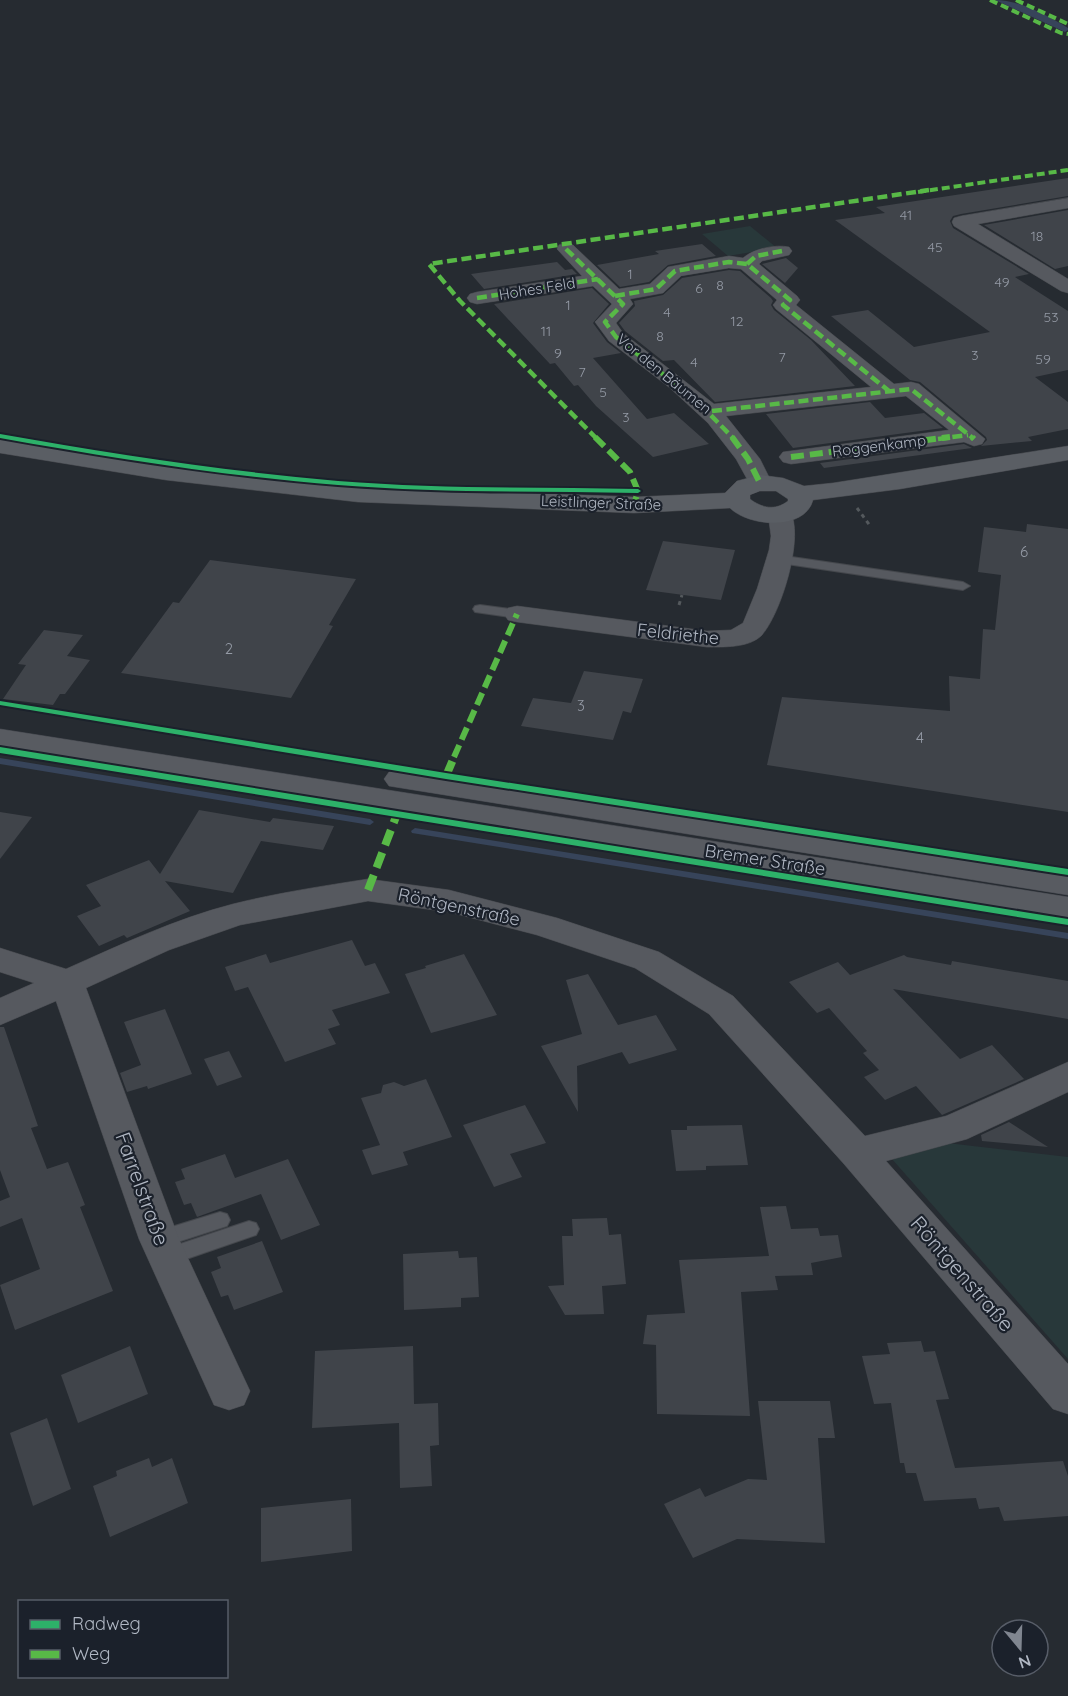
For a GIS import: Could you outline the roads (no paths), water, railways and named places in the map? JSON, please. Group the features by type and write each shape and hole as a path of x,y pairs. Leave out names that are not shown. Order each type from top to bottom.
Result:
{"main road":[{"name":"Bremer Straße","path":"0,716 1068,884"},
{"name":"Bremer Straße","path":"0,738 1068,909"}],"street":[{"path":"1068,203 962,222 1068,287"},
{"path":"566,249 615,296 656,289 675,271 729,262 747,264 790,300 783,305 889,391"},
{"path":"747,264 756,256 782,251"},
{"name":"Hohes Feld","path":"477,298 598,279"},
{"name":"Vor den Bäumen","path":"615,296 623,304 604,322 616,337 712,411 760,483"},
{"name":"Roggenkamp","path":"712,411 911,389 971,437 790,457"},
{"name":"Leistlinger Straße","path":"0,446 166,473 358,494 634,505 737,500 749,510 780,514"},
{"path":"737,500 741,489 760,483 787,486 799,494 909,481 1068,453"},
{"path":"780,514 800,504 799,494"},
{"name":"Feldriethe","path":"517,614 729,640 742,636 757,623 784,540 780,514"},
{"name":"Röntgenstraße","path":"0,1012 157,942 234,915 368,890 449,901 545,926 647,960 721,1005 857,1153 1068,1395"},
{"path":"0,960 21,964 67,982"},
{"name":"Farrelstraße","path":"67,982 163,1248 230,1391"},
{"path":"857,1153 954,1129 1068,1076"}],"lane":[{"path":"778,559 963,586"},
{"path":"480,609 517,614"},
{"path":"163,1248 220,1220"},
{"path":"163,1248 249,1229"}],"water":[{"path":"995,0 1033,9 1068,30 1065,32"}],"waterway":[{"path":"0,761 370,822"},
{"path":"415,831 1068,936"}]}
